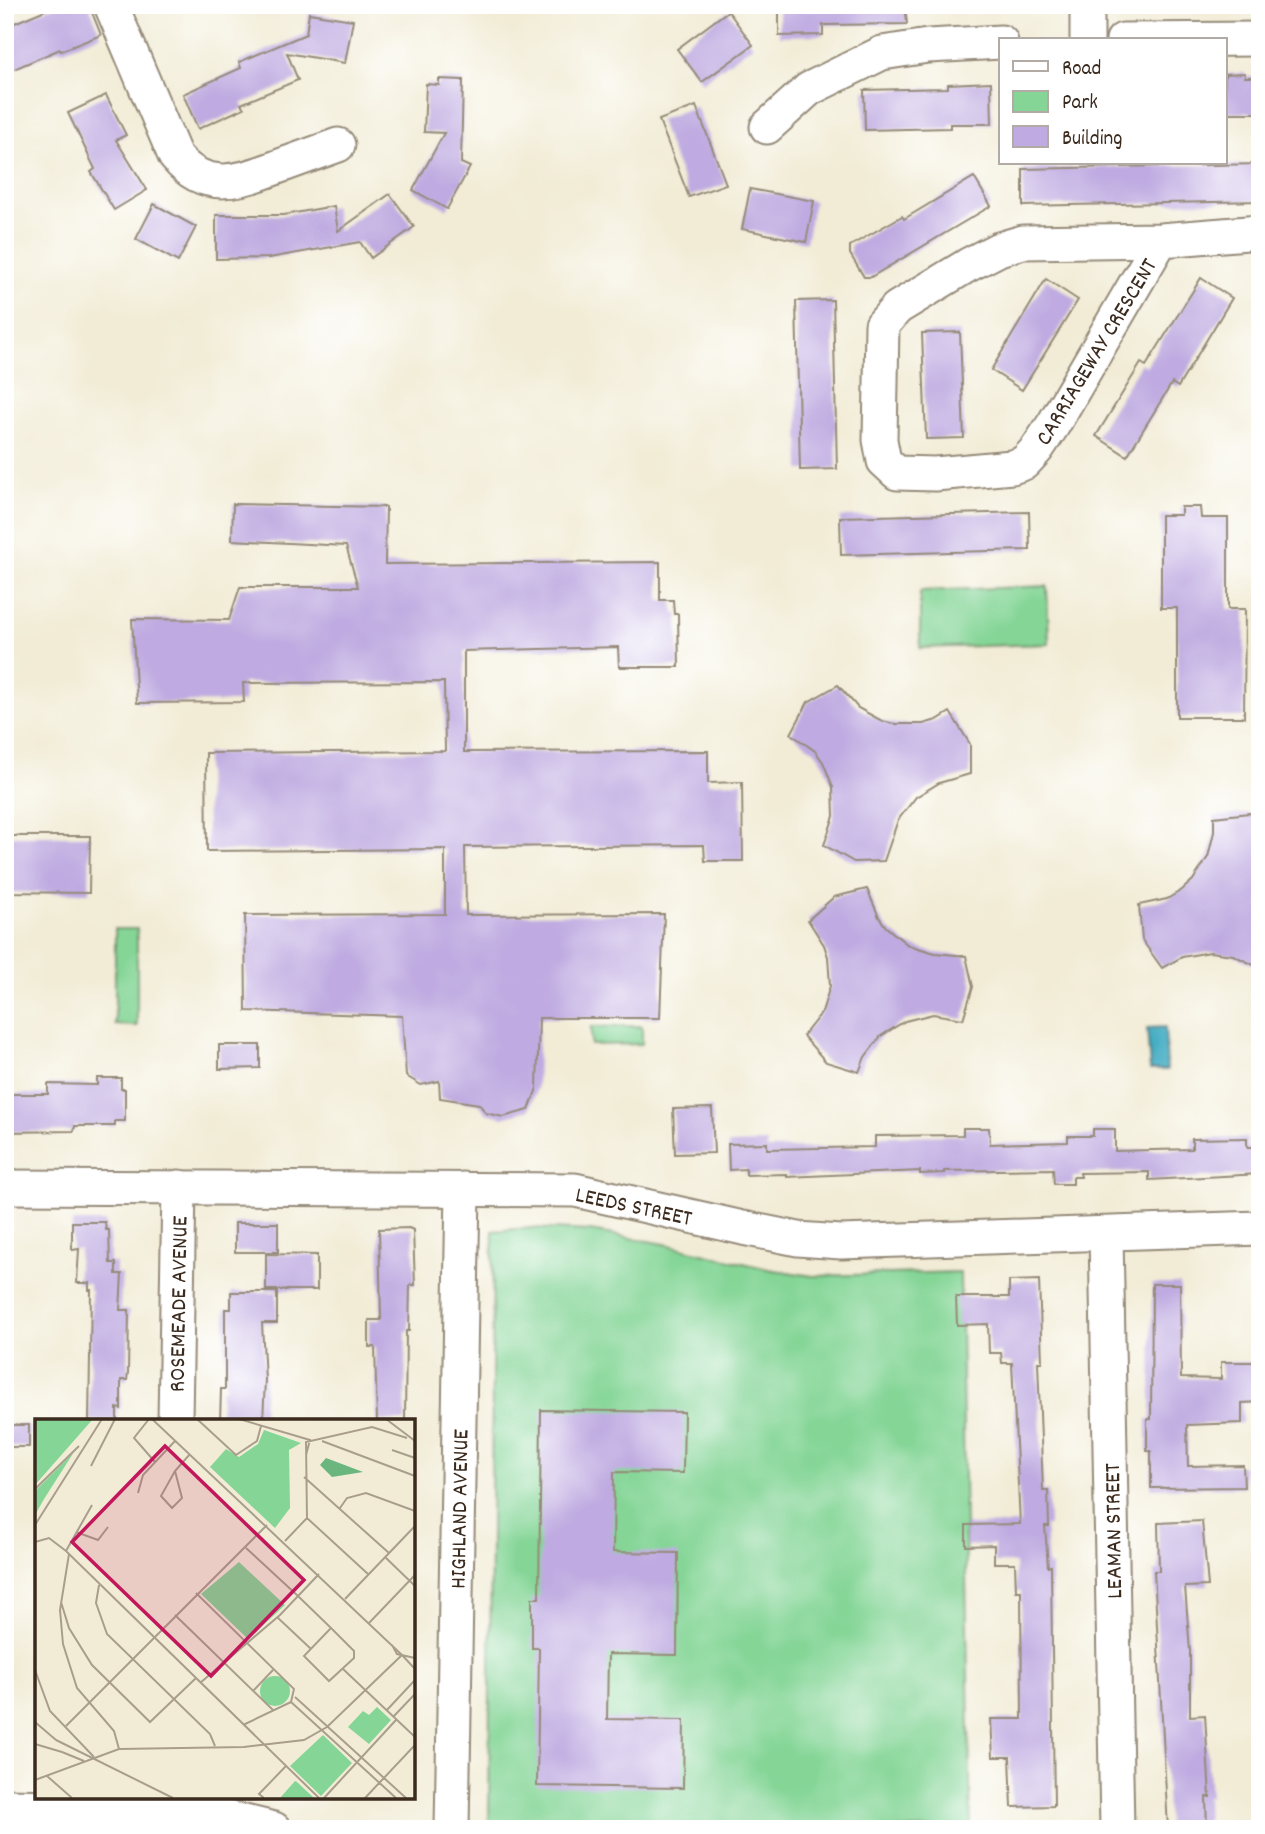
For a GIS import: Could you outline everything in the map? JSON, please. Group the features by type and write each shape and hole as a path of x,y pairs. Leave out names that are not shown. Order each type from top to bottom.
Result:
{"street":[{"path":"111,5 175,156 194,174 220,181 242,181 338,145"},
{"path":"1087,5 1087,38"},
{"path":"1226,38 1260,38"},
{"path":"766,127 809,89 882,53 928,46 999,42"},
{"name":"CARRIAGEWAY CRESCENT","path":"1161,240 1053,425 1024,463 1012,467 935,474 897,473 884,461 880,440 882,325 897,308 999,249 1023,242 1161,240 1260,232"},
{"name":"LEEDS STREET","path":"5,1187 575,1190 798,1239 841,1242 1260,1228"},
{"name":"ROSEMEADE AVENUE","path":"175,1419 179,1187"},
{"name":"HIGHLAND AVENUE","path":"452,1829 463,1189"},
{"name":"LEAMAN STREET","path":"1106,1234 1117,1829"},
{"path":"5,1806 207,1813 274,1829"}],"green space":[{"path":"1047,586 1049,644 920,648 920,591"},
{"path":"115,929 137,929 137,1026 115,1025"},
{"path":"642,1026 642,1044 591,1045 591,1027"},
{"path":"531,1228 590,1231 813,1276 960,1272 971,1829 489,1829 493,1231"}],"water":[{"path":"1165,1027 1167,1070 1150,1070 1147,1028"}],"building":[{"path":"57,5 89,5 101,35 5,73 5,27"},
{"path":"779,5 905,5 907,24 823,25 823,35 779,36"},
{"path":"728,11 753,45 702,82 677,49"},
{"path":"309,13 353,20 345,63 287,53 298,80 241,104 244,108 198,129 183,94 241,68 239,62 306,34"},
{"path":"1245,73 1245,77 1260,77 1260,113 1226,113 1226,74"},
{"path":"439,79 463,80 461,163 470,167 447,209 413,190 444,133 424,132 426,84 439,85"},
{"path":"991,82 992,124 865,130 864,90 948,88 948,84"},
{"path":"106,95 126,135 116,140 147,190 114,210 91,172 95,169 68,113"},
{"path":"696,106 726,184 689,197 659,120"},
{"path":"1260,164 1260,201 1023,206 1023,169"},
{"path":"974,177 991,206 871,277 864,277 850,254 850,246 902,216 904,219"},
{"path":"750,189 814,201 806,242 742,229"},
{"path":"390,194 414,227 371,258 360,242 269,258 216,259 216,215 284,215 334,206 338,231"},
{"path":"154,204 196,227 178,262 136,239"},
{"path":"1201,278 1232,298 1178,387 1172,383 1127,456 1096,436 1141,363 1146,366"},
{"path":"1046,279 1078,300 1022,390 991,370"},
{"path":"833,300 837,469 800,470 796,301"},
{"path":"960,332 964,438 926,439 922,333"},
{"path":"233,504 386,507 385,564 660,562 660,600 673,600 674,614 678,614 679,667 619,667 618,647 464,651 464,752 708,751 708,783 742,782 743,861 705,861 704,845 465,847 466,915 664,914 660,1018 539,1018 537,1088 529,1110 503,1117 486,1113 479,1104 440,1098 439,1081 421,1085 406,1076 402,1016 246,1011 245,915 445,914 445,849 207,851 206,753 445,751 444,682 243,683 244,702 137,703 132,619 229,620 240,587 358,587 346,546 232,540"},
{"path":"1181,507 1200,507 1201,518 1228,518 1228,609 1245,609 1244,717 1177,717 1177,608 1161,608 1161,515 1181,515"},
{"path":"1029,512 1030,550 841,555 840,517"},
{"path":"838,685 858,708 882,721 923,724 950,712 970,744 970,774 939,783 916,797 898,820 884,861 854,862 824,845 834,816 833,787 823,762 815,751 791,734 808,702"},
{"path":"1249,813 1260,819 1260,968 1233,955 1210,952 1182,957 1162,968 1142,940 1139,905 1167,899 1193,880 1208,857 1214,832 1214,817"},
{"path":"5,836 90,836 89,893 5,892"},
{"path":"867,889 886,927 908,945 935,953 966,956 973,987 963,1019 933,1014 905,1021 881,1036 865,1057 859,1072 826,1062 803,1036 822,1012 830,986 828,957 824,945 808,920 834,897"},
{"path":"219,1045 260,1045 260,1068 219,1069"},
{"path":"97,1078 121,1078 121,1089 125,1089 125,1121 115,1121 115,1126 75,1126 74,1131 5,1132 5,1094 48,1094 48,1084 97,1085"},
{"path":"712,1108 714,1153 675,1154 673,1109"},
{"path":"963,1128 989,1128 990,1144 1068,1142 1068,1136 1093,1136 1093,1129 1115,1129 1115,1151 1192,1149 1192,1139 1247,1138 1247,1147 1260,1147 1260,1174 1149,1180 1149,1172 1080,1173 1081,1177 1073,1177 1073,1184 1054,1184 1053,1169 787,1177 787,1174 746,1175 746,1169 729,1170 728,1144 767,1143 767,1149 875,1147 875,1136 963,1135"},
{"path":"72,1222 105,1222 106,1230 109,1230 110,1263 116,1263 116,1274 122,1274 120,1310 129,1310 128,1373 127,1380 121,1380 121,1409 117,1408 117,1419 89,1419 91,1290 89,1283 77,1283 79,1249 72,1250"},
{"path":"235,1223 278,1223 278,1252 235,1252"},
{"path":"379,1229 413,1230 415,1285 410,1285 409,1331 406,1331 405,1419 377,1419 375,1347 369,1347 369,1320 381,1320"},
{"path":"266,1254 317,1255 317,1290 266,1290"},
{"path":"1039,1280 1042,1362 1038,1362 1043,1491 1048,1491 1049,1526 1045,1526 1048,1567 1051,1566 1054,1806 1012,1807 1010,1757 993,1757 991,1719 1022,1719 1021,1591 1016,1591 1015,1563 994,1563 994,1545 966,1546 966,1525 1020,1524 1012,1363 1002,1363 1001,1353 989,1353 988,1324 957,1325 956,1297 1009,1297 1009,1281"},
{"path":"1152,1284 1180,1284 1181,1378 1221,1379 1221,1362 1260,1362 1260,1402 1242,1403 1242,1423 1187,1425 1188,1466 1243,1465 1244,1487 1151,1488 1151,1451 1147,1451 1147,1419 1151,1419"},
{"path":"231,1292 277,1292 277,1323 262,1323 265,1380 263,1419 220,1419 221,1389 225,1389 225,1309 231,1309"},
{"path":"541,1410 684,1412 683,1473 614,1472 613,1552 678,1553 677,1655 608,1654 607,1719 684,1720 683,1788 537,1786 539,1648 532,1648 532,1598 539,1598"},
{"path":"5,1425 29,1425 29,1447 6,1447"},
{"path":"1202,1521 1208,1586 1185,1587 1190,1651 1190,1716 1205,1715 1210,1797 1206,1797 1207,1829 1168,1829 1154,1571 1159,1571 1158,1523"}]}
